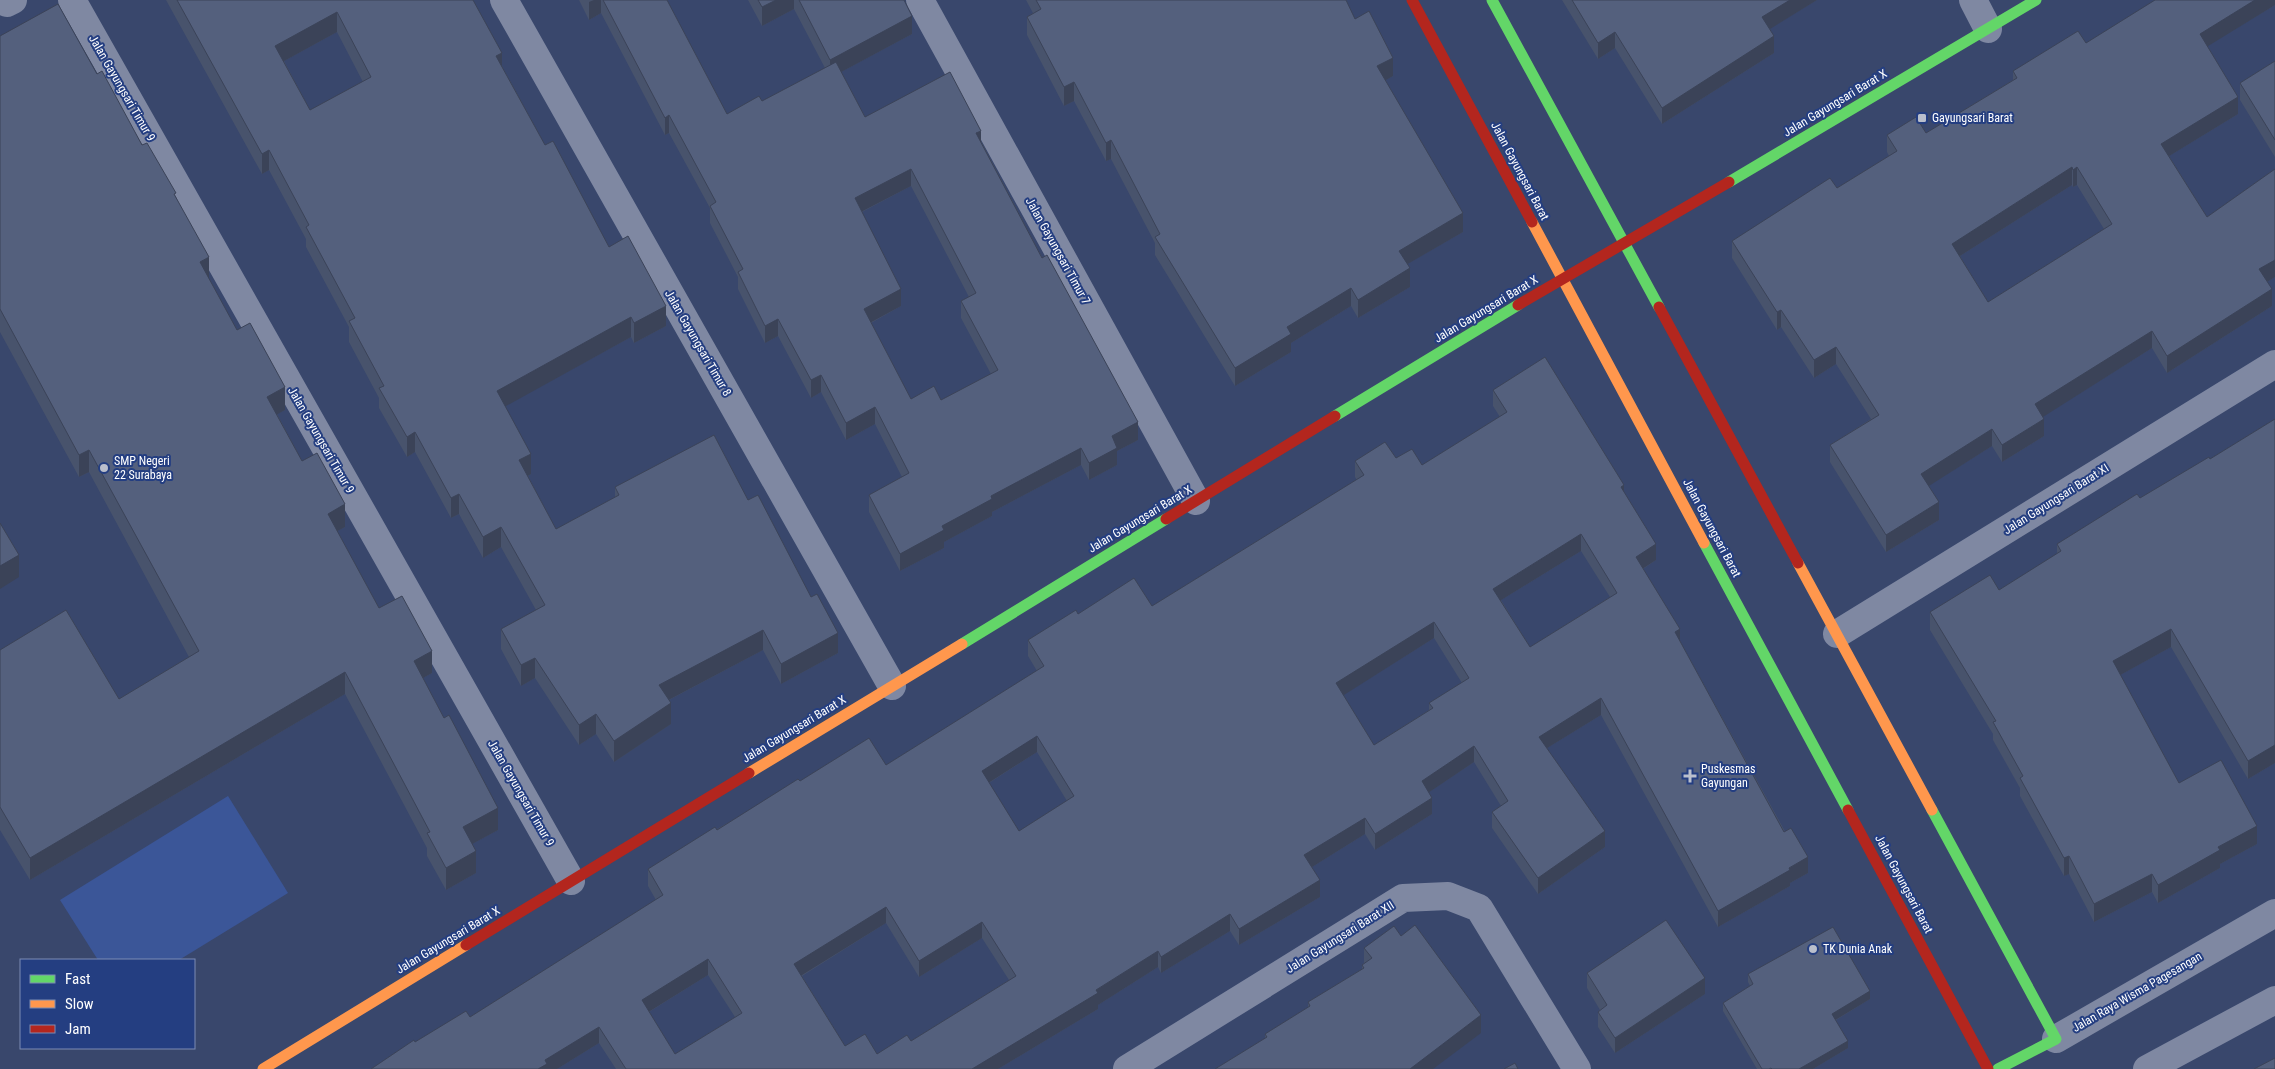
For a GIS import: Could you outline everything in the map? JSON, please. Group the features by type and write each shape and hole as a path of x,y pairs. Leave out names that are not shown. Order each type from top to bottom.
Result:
{"street":[{"name":"Jalan Gayungsari Timur 9","path":"72,0 571,881"},
{"name":"Jalan Gayungsari Timur 8","path":"504,0 892,686"},
{"name":"Jalan Gayungsari Timur 7","path":"920,0 1196,501"},
{"name":"Jalan Gayungsari Barat","path":"1412,0 1988,1069"},
{"path":"1492,0 2056,1039"},
{"path":"1973,0 1988,29"},
{"name":"Jalan Gayungsari Barat X","path":"263,1069 1562,278 1625,244 2036,0"},
{"name":"Jalan Gayungsari Barat XI","path":"1836,634 2275,364"},
{"name":"Jalan Gayungsari Barat XII","path":"1127,1069 1403,898 1448,896 1479,908 1577,1069"},
{"name":"Jalan Raya Wisma Pagesangan","path":"1998,1069 2056,1039 2275,913"},
{"path":"2147,1069 2275,1000"}],"shaded area":[{"path":"228,796 288,893 181,959 97,959 60,900"}],"building":[{"path":"177,0 473,0 502,53 496,56 545,145 553,141 609,247 628,236 666,306 634,323 631,317 497,391 531,454 519,460 556,529 619,495 615,487 714,435 748,500 758,495 811,597 817,594 838,633 781,664 763,630 659,685 671,703 614,741 596,714 579,725 535,658 521,665 501,629 545,605 501,527 483,537 459,494 451,498 415,432 407,437 379,388 384,386 349,321 355,318 306,227 309,225 269,150 262,154","holes":["337,12 371,77 310,110 275,46"]},
{"path":"603,0 667,0 727,114 759,96 762,101 836,62 865,117 950,72 981,131 976,133 1042,258 1047,255 1138,422 1112,436 1117,448 1089,463 1081,448 991,496 992,499 942,526 944,530 900,554 869,495 909,473 875,407 846,423 821,375 811,380 778,319 765,326 738,272 743,269 710,206 716,202 669,115 665,118","holes":["911,169 976,293 961,301 998,370 941,400 934,386 911,399 864,309 901,289 855,198"]},
{"path":"758,0 776,0 762,7"},
{"path":"799,0 904,0 912,16 830,60"},
{"path":"1036,0 1346,0 1355,19 1369,11 1393,58 1377,66 1463,213 1399,251 1410,268 1358,300 1351,288 1287,327 1291,334 1235,368 1155,237 1160,234 1111,140 1106,143 1074,82 1064,87 1027,17 1041,9"},
{"path":"1572,0 1790,0 1762,17 1774,36 1662,108 1615,32 1598,43"},
{"path":"2155,0 2255,0 2200,34 2238,97 2161,144 2207,217 2275,169 2275,260 2259,269 2272,289 2167,356 2152,331 2035,404 2044,419 2002,445 1992,429 1921,474 1939,502 1886,535 1830,445 1879,415 1836,347 1814,360 1781,310 1777,312 1732,241 1830,178 1837,188 1897,151 1887,135 1916,117 1926,133 2017,78 2013,71 2078,31 2086,43","holes":["2072,167 2073,170 2077,167 2112,224 1988,302 1952,244"]},
{"path":"58,4 97,74 102,71 142,145 147,143 176,193 174,194 209,257 200,262 237,330 250,323 285,387 267,397 302,461 317,453 345,504 328,514 379,608 402,596 432,651 414,661 444,718 449,715 498,808 463,827 476,851 446,868 427,833 430,832 345,672 30,858 0,807 0,650 66,610 119,699 199,651 89,450 79,455 0,309 0,36"},
{"path":"2275,61 2275,140 2240,83"},
{"path":"1545,357 1624,485 1621,487 1656,544 1636,557 1680,629 1675,632 1784,832 1791,828 1808,857 1789,868 1790,870 1718,911 1601,698 1539,737 1605,831 1538,878 1492,812 1508,801 1474,746 1422,781 1432,798 1375,834 1365,818 1304,855 1320,880 1239,929 1230,914 1161,957 1158,951 1096,990 1098,993 972,1069 626,1069 599,1027 545,1060 547,1064 538,1069 371,1069 414,1040 415,1042 466,1011 470,1017 663,895 648,869 715,827 717,830 798,779 800,781 869,738 886,765 1044,666 1028,640 1076,610 1078,614 1134,578 1152,606 1364,475 1355,461 1385,442 1396,458 1412,449 1422,465 1507,412 1493,390","holes":["1581,534 1617,593 1530,647 1493,589","1434,622 1469,678 1429,703 1433,708 1374,745 1336,683","1037,736 1074,796 1019,831 982,771","886,907 919,961 982,922 1016,976 911,1041 907,1035 877,1054 865,1034 845,1046 794,964","708,959 742,1013 675,1054 642,1000"]},
{"path":"2275,419 2275,745 2248,761 2171,629 2113,661 2179,783 2221,760 2257,826 2218,847 2220,850 2158,885 2152,874 2094,904 2069,856 2064,858 2020,778 2023,776 1993,722 1996,721 1930,612 1990,575 1999,590 2061,551 2057,544 2137,494 2140,498 2209,457 2210,459"},
{"path":"0,523 19,555 0,566"},
{"path":"1666,920 1705,978 1615,1038 1598,1012 1607,1005 1587,973"},
{"path":"1415,925 1481,1015 1410,1069 1215,1069 1267,1037 1265,1034 1310,1006 1308,1002 1364,968 1362,965 1372,958 1364,948 1394,926 1401,936"},
{"name":"TK Dunia Anak","path":"1833,927 1870,991 1832,1014 1848,1041 1799,1069 1762,1069 1723,1003 1753,984 1748,974"},
{"path":"2275,1058 2275,1069 2254,1069"},
{"path":"1515,1063 1518,1069 1504,1069"}],"traffic: fast":[{"path":"1492,0 1659,307"},
{"path":"1729,182 2036,0"},
{"path":"1335,416 1518,305"},
{"path":"962,644 1166,519"},
{"path":"1704,543 1848,810"},
{"path":"1932,810 2056,1039 1998,1069"}],"traffic: slow":[{"path":"1532,222 1704,543"},
{"path":"1798,563 1932,810"},
{"path":"749,773 962,644"},
{"path":"263,1069 466,945"}],"traffic: jam":[{"path":"1412,0 1532,222"},
{"path":"1518,305 1729,182"},
{"path":"1659,307 1798,563"},
{"path":"1166,519 1335,416"},
{"path":"466,945 749,773"},
{"path":"1848,810 1988,1069"}],"place":[{"name":"Gayungsari Barat","path":"1922,118"},
{"name":"SMP Negeri 22 Surabaya","path":"104,468"},
{"name":"Puskesmas Gayungan","path":"1690,776"},
{"name":"TK Dunia Anak","path":"1813,949"}]}
